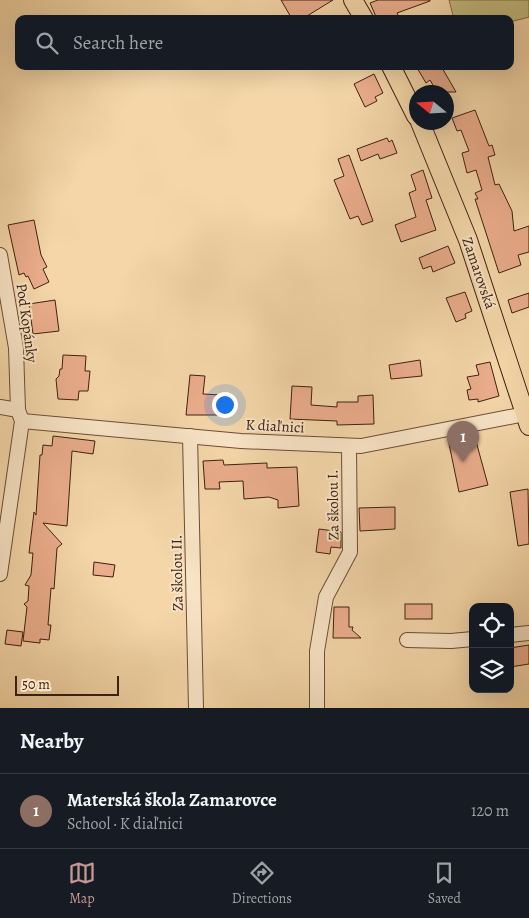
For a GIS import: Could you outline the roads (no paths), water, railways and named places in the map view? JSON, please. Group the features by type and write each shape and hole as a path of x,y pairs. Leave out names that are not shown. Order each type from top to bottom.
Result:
{"main road":[{"path":"353,0 362,15"},
{"path":"393,70 409,102"},
{"name":"Zamarovská","path":"423,130 468,240 527,420"}],"street":[{"name":"Pod Kopánky","path":"0,255 16,348 20,416 0,574"},
{"name":"K diaľnici","path":"0,407 20,416 190,436 349,446 361,446 527,420"},
{"name":"Za školou II.","path":"190,436 196,708"},
{"name":"Za školou I.","path":"317,708 317,651 326,597 350,552 349,446"},
{"path":"514,635 529,633"},
{"path":"407,640 469,639"}],"place":[{"name":"Materská škola Zamarovce","path":"463,462"}]}
